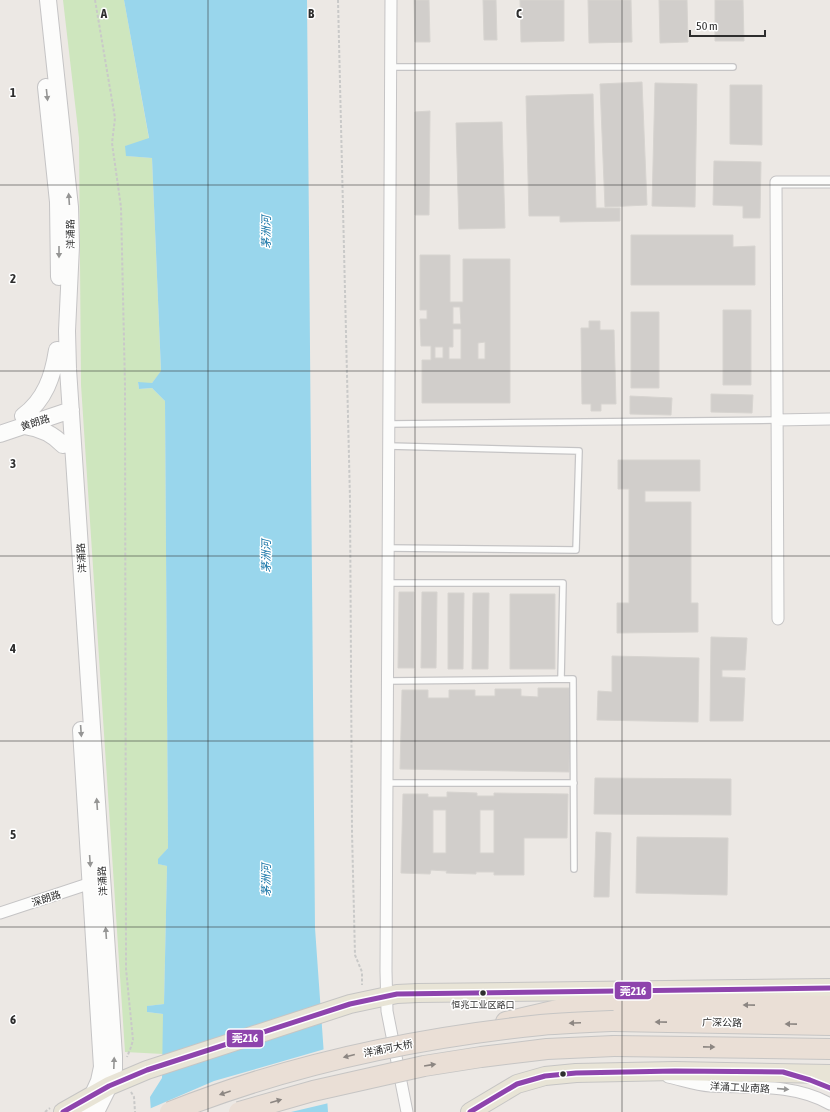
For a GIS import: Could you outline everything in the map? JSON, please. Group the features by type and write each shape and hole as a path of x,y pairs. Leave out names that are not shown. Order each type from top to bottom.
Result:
{"highway":[{"path":"616,1012 830,1006"},
{"name":"广深公路","path":"616,1012 830,1025"},
{"name":"洋涌河大桥","path":"170,1112 247,1085 310,1066 366,1052 434,1039 543,1025 616,1012"},
{"path":"239,1112 313,1090 424,1066 481,1057 547,1050 614,1046 830,1049"}],"main road":[{"path":"57,1110 94,1104 110,1086 147,1070 350,1004 386,996 418,993 825,988"},
{"path":"470,1112 517,1084 545,1076 576,1073 648,1072 783,1072 830,1074"},
{"path":"783,1072 830,1088"}],"street":[{"name":"洋涌路","path":"37,0 58,202 59,257 57,350 66,408 114,1062 113,1076 110,1086"},
{"name":"洋涌路","path":"48,0 70,208 71,246 66,408 63,444 102,1067 94,1104 85,1112"},
{"path":"391,0 386,996 390,1031 407,1112"},
{"path":"778,619 776,182 830,182"},
{"path":"57,350 47,388 24,421 53,436 63,444"},
{"name":"黄朗路","path":"0,434 24,421 66,408"},
{"path":"777,420 830,419"},
{"name":"黄朗路","path":"0,423 24,421"},
{"name":"深朗路","path":"0,913 91,883"},
{"name":"洋涌工业南路","path":"648,1072 702,1085 790,1089 813,1095 830,1104"}],"lane":[{"path":"391,67 733,67"},
{"path":"389,424 777,420"},
{"path":"388,548 576,550 579,451 389,446"},
{"path":"388,583 562,583 562,679"},
{"path":"387,681 573,679 574,869"},
{"path":"387,783 574,783"}],"path":[{"path":"95,0 115,118 112,143 121,207 125,385 126,969 133,1040 132,1048 126,1060 114,1062"},
{"path":"338,0 350,499 352,832 355,955 362,972 362,985"},
{"path":"45,1112 57,1110"}],"green space":[{"path":"63,0 124,0 149,139 126,146 127,156 152,158 161,372 152,383 138,383 139,389 152,388 165,401 168,848 159,859 159,864 167,866 164,1004 148,1006 147,1012 163,1014 163,1054 125,1052 81,385 79,138"}],"water":[{"name":"茅洲河","path":"124,0 307,0 315,928 328,1112 151,1112 150,1097 162,1078 163,1014 147,1012 147,1006 164,1004 167,866 158,864 158,859 168,848 165,401 152,388 139,389 138,382 152,383 161,371 152,158 126,156 125,146 149,138"}],"pier":[{"path":"325,1049 329,1103 291,1112 149,1112 149,1109 214,1081"}],"building":[{"path":"414,0 429,0 430,42 415,42"},
{"path":"483,0 496,0 497,40 484,40"},
{"path":"520,0 564,0 564,41 521,42"},
{"path":"588,0 631,0 632,42 589,43"},
{"path":"659,0 687,0 688,42 660,43"},
{"path":"715,0 743,0 744,41 715,41"},
{"path":"642,82 647,205 605,207 600,84"},
{"path":"655,83 697,84 695,207 652,206"},
{"path":"730,85 762,85 762,145 730,144"},
{"path":"593,94 596,208 620,208 620,221 560,222 560,216 529,216 526,96"},
{"path":"430,111 429,215 415,215 415,112"},
{"path":"502,122 505,228 459,229 456,123"},
{"path":"714,161 761,162 760,218 743,218 743,206 713,205"},
{"path":"631,235 733,235 733,247 755,246 755,285 631,285"},
{"path":"420,255 450,255 450,302 463,302 463,259 510,259 510,403 422,403 422,360 431,360 431,346 421,346 420,319 427,319 427,310 420,310","holes":["453,307 460,307 461,324 453,324","453,329 461,329 461,359 449,359 449,347 453,347","485,342 485,359 478,359 478,343","435,347 443,347 443,358 435,358"]},
{"path":"723,310 751,310 751,385 723,385"},
{"path":"631,312 659,312 659,388 631,388"},
{"path":"589,321 600,321 600,330 614,330 616,404 601,404 601,411 591,411 591,404 582,404 581,328 589,328"},
{"path":"711,394 753,395 752,413 711,412"},
{"path":"630,396 672,398 671,415 630,414"},
{"path":"618,460 700,460 700,491 645,491 645,502 691,502 691,603 698,603 698,632 617,633 617,603 629,603 629,489 618,489"},
{"path":"399,592 414,592 414,668 398,668"},
{"path":"422,592 437,592 436,668 421,668"},
{"path":"448,593 464,593 463,669 448,669"},
{"path":"473,593 489,593 488,669 472,669"},
{"path":"510,594 555,594 555,669 510,669"},
{"path":"711,637 747,638 745,670 722,670 722,677 745,678 743,721 710,721"},
{"path":"612,656 699,658 698,722 597,720 598,691 612,692"},
{"path":"538,688 571,688 569,772 400,769 402,690 428,690 428,698 449,698 449,690 475,690 475,696 495,696 495,689 521,689 521,696 538,697"},
{"path":"595,778 731,779 731,815 594,814"},
{"path":"447,792 477,793 477,796 494,796 494,793 568,794 567,838 524,838 524,875 494,875 494,872 476,872 476,874 446,873 447,871 431,870 430,874 401,873 403,794 428,794 428,797 447,797","holes":["433,810 446,810 446,853 433,853","480,810 494,810 494,853 480,853"]},
{"path":"596,832 611,833 609,897 594,897"},
{"path":"637,837 728,838 727,895 636,893"}],"transit line":[{"name":"莞216","path":"63,1112 109,1086 147,1070 350,1004 397,994 830,988"},
{"name":"莞216","path":"470,1112 517,1084 545,1076 576,1073 675,1071 783,1072 830,1088"}],"place":[{"name":"恒兆工业区路口","path":"483,993"}]}
